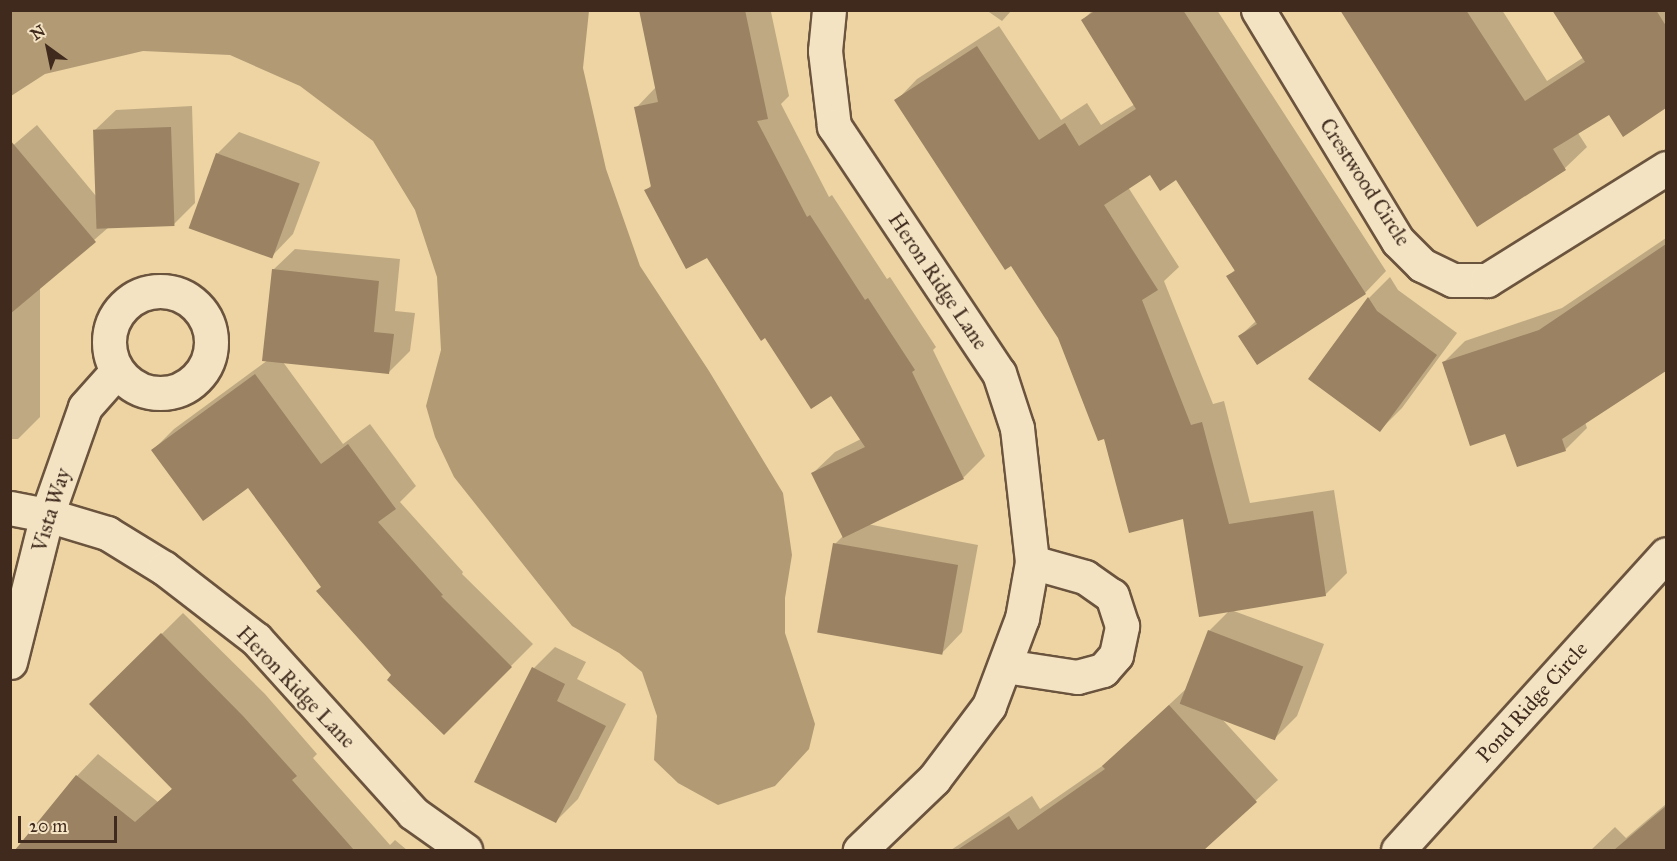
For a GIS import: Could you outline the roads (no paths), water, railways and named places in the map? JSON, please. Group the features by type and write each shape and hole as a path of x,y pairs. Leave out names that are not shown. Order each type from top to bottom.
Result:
{"street":[{"name":"Heron Ridge Lane","path":"829,10 825,51 834,126 999,373 1017,428 1032,562 1022,618 989,706 934,779 860,850"},
{"name":"Crestwood Circle","path":"1258,10 1398,241 1422,265 1453,280 1487,280 1666,168"},
{"name":"Vista Way","path":"10,662 47,515 85,406 117,371"},
{"name":"Heron Ridge Lane","path":"10,508 47,515 107,533 164,568 256,639 413,813 465,850"},
{"name":"Pond Ridge Circle","path":"1398,850 1666,554"},
{"path":"1005,666 1077,677 1103,670 1116,655 1122,626 1112,596 1085,577 1032,562"}]}
